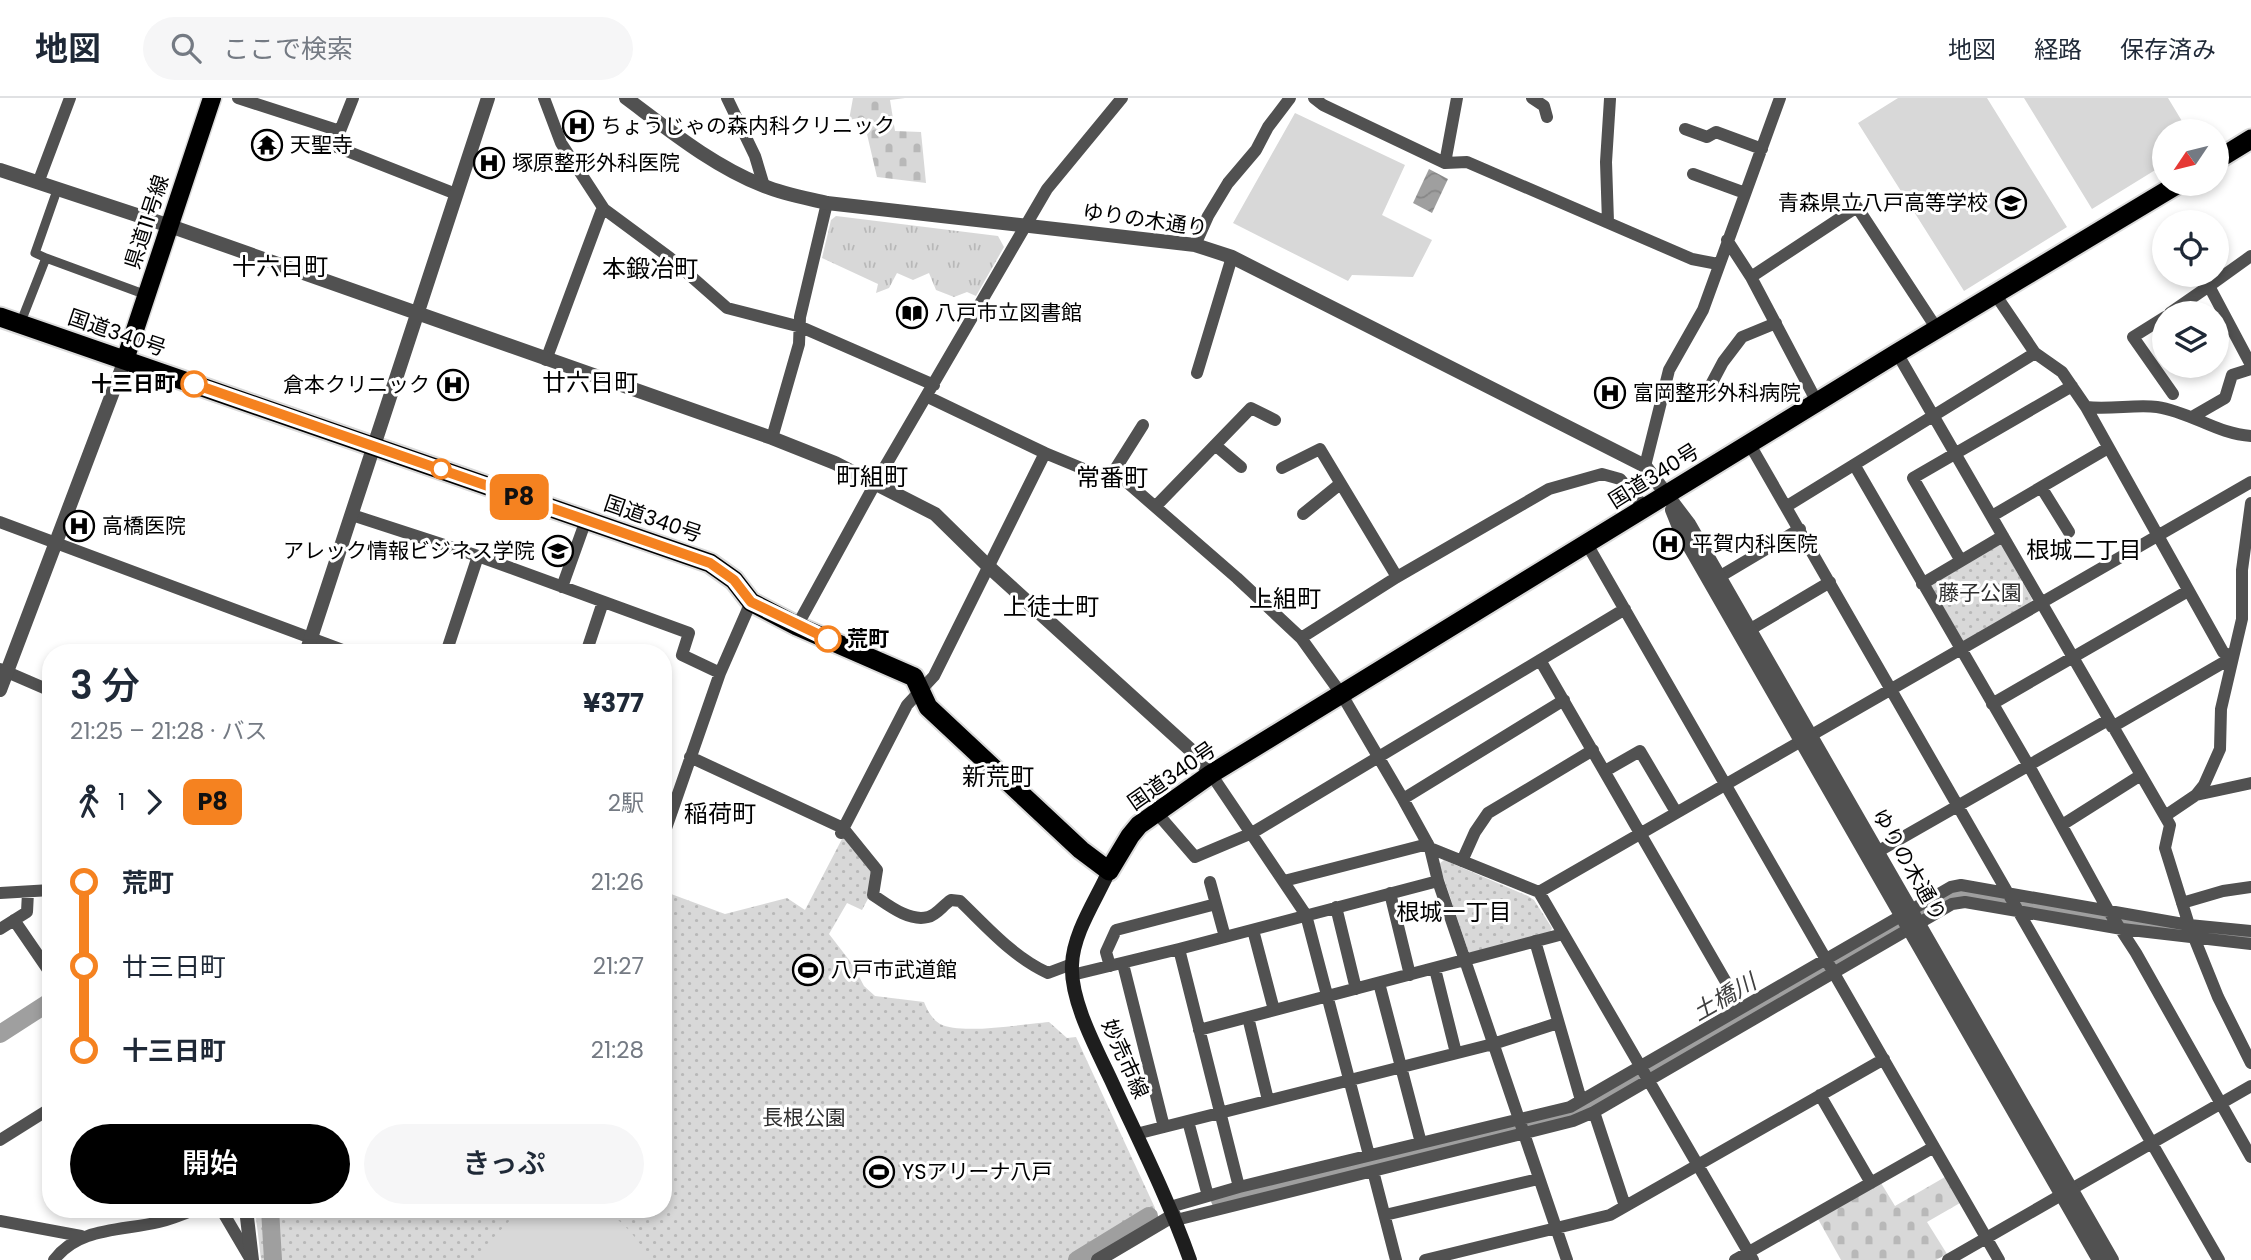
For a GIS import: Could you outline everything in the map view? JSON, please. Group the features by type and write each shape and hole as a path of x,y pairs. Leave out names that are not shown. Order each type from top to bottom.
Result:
{"highway":[{"path":"2230,152 2251,139"},
{"name":"国道340号","path":"0,317 710,563 734,580 751,602 797,626 914,677 929,707 1081,850 1109,871 1130,836 1156,812 1211,774 1937,328 2158,196"}],"main road":[{"name":"県道11号線","path":"125,360 212,98"},
{"path":"1072,970 1074,946 1109,871"},
{"name":"妙売市線","path":"1072,970 1077,999 1092,1037 1173,1214 1190,1260"}],"street":[{"path":"38,183 70,98"},
{"path":"238,98 340,131"},
{"path":"353,98 334,146 456,194"},
{"path":"309,644 488,98"},
{"path":"544,98 561,143 604,209 669,257 727,308 801,327 931,391 1045,453 1103,477 1114,471 1143,425"},
{"name":"ゆりの木通り","path":"626,98 729,170 764,186 827,203 1195,245 1232,257 1645,466 1689,524 1719,577 1745,632"},
{"path":"727,98 755,156 764,186"},
{"path":"797,626 876,482 1047,189 1122,98"},
{"path":"1195,245 1208,216 1228,183 1256,150 1268,127 1290,98"},
{"path":"1314,98 1323,105 1445,163 1467,162 1692,259 1718,264"},
{"path":"1445,163 1457,98"},
{"path":"1532,98 1544,106 1547,117"},
{"path":"1645,466 1669,370 1703,310 1780,98"},
{"path":"1608,222 1606,162 1610,99"},
{"path":"1685,129 1707,137 1716,132 1762,149"},
{"path":"0,170 170,226 772,438 876,482 935,514 989,567 1195,753 1252,833 1306,915 1369,1155"},
{"path":"1693,174 1745,194"},
{"path":"55,196 35,253 141,293"},
{"path":"772,438 799,344 800,317 827,203"},
{"path":"1752,277 1857,207 1937,328"},
{"path":"546,360 604,209"},
{"path":"1727,240 1752,277 1817,402"},
{"path":"2229,272 2251,256"},
{"path":"1196,373 1232,257"},
{"path":"24,314 46,258"},
{"path":"2189,301 2208,287"},
{"path":"2192,417 2225,398 2232,375 2251,367 2210,287"},
{"path":"1995,294 2035,353 2062,372 2086,407 2223,652 2233,657"},
{"path":"1706,394 1723,362 1742,337 1776,323"},
{"path":"2152,326 2133,337 2152,364"},
{"path":"1897,353 2170,825 2165,848 2189,925 2218,997 2251,1063"},
{"path":"1787,506 2035,353"},
{"path":"0,690 3,670 56,542 125,360"},
{"path":"2162,378 2173,394"},
{"path":"1961,561 1913,478 2072,386"},
{"path":"2086,407 2157,407 2192,417 2225,432 2251,436"},
{"path":"1156,506 1251,408 1275,420"},
{"path":"1749,443 2220,1260"},
{"path":"1215,446 1241,467"},
{"path":"1992,516 2108,448"},
{"path":"1282,468 1320,449 1398,576"},
{"path":"842,831 907,705 934,676 1045,453"},
{"path":"1855,466 2251,1157"},
{"path":"1114,471 1301,638 1342,695 1403,799 1429,846 1438,881 1566,1260"},
{"path":"1301,638 1398,576 1549,489 1602,474 1619,479 1645,508"},
{"path":"1539,892 2251,482"},
{"path":"1303,514 1340,484"},
{"path":"2041,487 2068,532"},
{"name":"ゆりの木通り","path":"1666,494 1680,530 1745,632 1911,920 2066,1192 2099,1260"},
{"path":"2165,816 2196,795 2220,749 2221,709 2242,620 2242,570 2251,503"},
{"path":"352,515 478,556 689,633 682,655 720,673"},
{"path":"562,587 586,520"},
{"path":"0,522 327,644"},
{"path":"1719,577 1800,529"},
{"path":"1922,584 2003,536"},
{"path":"1587,544 1999,1260"},
{"path":"449,644 478,556"},
{"path":"1745,632 1830,582"},
{"path":"1992,704 2188,591"},
{"path":"589,644 603,602"},
{"path":"672,810 720,673 751,602"},
{"path":"1156,812 1195,857 1252,833 1625,609"},
{"path":"1877,852 2029,766 2233,657"},
{"path":"1540,660 1741,1008"},
{"path":"3,670 42,687"},
{"path":"1403,799 1564,700"},
{"name":"ゆりの木通り","path":"1805,737 1877,852 1911,920"},
{"path":"1462,861 1475,832 1488,813 1593,750"},
{"path":"1605,771 1640,751 1676,812"},
{"path":"690,757 842,831 877,870 873,895 916,918 930,917 951,900 960,901 1013,952 1048,973 1116,965 1438,881"},
{"path":"2062,825 2141,775"},
{"path":"2196,795 2251,783"},
{"path":"1284,881 1429,846 1539,892 1750,1256"},
{"path":"1210,882 1225,937"},
{"path":"1173,1214 1373,1171 1573,1121 1594,1112 1833,973 1911,920 1951,887 1961,885 2189,925 2251,931"},
{"path":"2182,903 2223,891 2251,887"},
{"path":"0,893 42,891"},
{"path":"0,929 27,912 28,892"},
{"path":"1390,894 1410,975"},
{"path":"1103,1259 1173,1214 1208,1196 1239,1186 1570,1107 1826,960 1952,904 1965,902 2122,929 2251,944"},
{"path":"1164,1127 1116,965 1107,951 1116,930 1216,904"},
{"path":"1336,908 1356,989"},
{"path":"14,920 42,961"},
{"path":"1253,930 1274,1010"},
{"path":"1199,1030 1563,934"},
{"path":"1535,941 1581,1100"},
{"path":"1179,950 1239,1186"},
{"path":"1435,969 1456,1053"},
{"path":"1379,983 1421,1143"},
{"path":"1248,1017 1268,1100"},
{"path":"1136,1134 1493,1044 1558,1023"},
{"path":"1424,1260 1481,1254 1555,1228 1610,1215 1884,1059"},
{"path":"1948,1260 2251,1086"},
{"path":"1819,1095 1871,1183"},
{"path":"1594,1112 1625,1206"},
{"path":"0,1140 42,1114"},
{"path":"1188,1121 1208,1196"},
{"path":"1735,1260 1750,1256 1934,1147"},
{"path":"1373,1171 1396,1260"},
{"path":"1385,1214 1538,1179"},
{"name":"ゆりの木通り","path":"2066,1192 2112,1260"},
{"path":"0,1221 81,1236 172,1218"},
{"path":"226,1218 251,1260"},
{"path":"247,1218 251,1260"},
{"path":"54,1260 60,1251 81,1236"}],"green space":[{"path":"853,98 905,98 890,100 895,131 921,132 926,183 877,177 863,117 849,120"},
{"path":"1898,98 1987,98 2067,227 1964,291 1858,123"},
{"path":"2024,98 2168,98 2181,119 2152,119 2152,172 2092,209"},
{"path":"1295,113 1405,165 1382,215 1432,240 1413,277 1352,275 1348,281 1233,223"},
{"path":"836,216 998,236 1004,247 976,296 967,292 954,297 936,290 929,273 913,280 897,273 889,288 876,293 878,284 822,258 831,220"},
{"name":"藤子公園","path":"1998,544 2002,545 2032,599 2030,604 1963,642 1929,584"},
{"name":"長根公園","path":"843,837 875,871 870,895 862,910 847,903 829,934 853,965 864,986 875,996 924,1002 935,1020 950,1027 977,1029 1049,1022 1067,1038 1076,1037 1155,1208 1154,1215 1095,1248 1094,1253 1083,1260 261,1260 256,1218 672,1218 672,894 725,914 787,898 805,910"},
{"path":"1444,860 1534,900 1552,928 1550,933 1469,953 1439,864"},
{"path":"1945,1177 1960,1203 1927,1222 1947,1254 1936,1260 1841,1260 1818,1219 1881,1183 1895,1206"},
{"path":"512,1218 615,1218 628,1229 651,1260 472,1260"}],"water":[{"path":"1429,169 1448,179 1432,213 1413,203"}],"waterway":[{"name":"土橋川","path":"1220,1200 1577,1111 1956,890 2212,935 2251,938"},
{"name":"土橋川","path":"0,1034 42,1007"},
{"name":"土橋川","path":"1077,1260 1149,1216"},
{"name":"土橋川","path":"271,1218 273,1260"}],"bus line":[{"name":"P8","path":"194,384 710,563 734,580 751,602 828,639"}],"place":[{"name":"ちょうじゃの森内科クリニック","path":"578,126"},
{"name":"天聖寺","path":"267,145"},
{"name":"塚原整形外科医院","path":"489,163"},
{"name":"青森県立八戸高等学校","path":"2011,203"},
{"name":"八戸市立図書館","path":"912,313"},
{"name":"十三日町","path":"194,384"},
{"name":"倉本クリニック","path":"453,385"},
{"name":"富岡整形外科病院","path":"1610,393"},
{"name":"高橋医院","path":"79,526"},
{"name":"平賀内科医院","path":"1669,544"},
{"name":"アレック情報ビジネス学院","path":"558,551"},
{"name":"荒町","path":"828,639"},
{"name":"八戸市武道館","path":"808,970"},
{"name":"YSアリーナ八戸","path":"879,1172"}],"district":[{"name":"十六日町","path":"280,267"},
{"name":"本鍛冶町","path":"650,269"},
{"name":"廿六日町","path":"590,383"},
{"name":"町組町","path":"872,477"},
{"name":"常番町","path":"1112,478"},
{"name":"根城二丁目","path":"2084,550"},
{"name":"上組町","path":"1285,599"},
{"name":"上徒士町","path":"1051,607"},
{"name":"新荒町","path":"998,777"},
{"name":"稲荷町","path":"720,814"},
{"name":"根城一丁目","path":"1454,912"}]}
